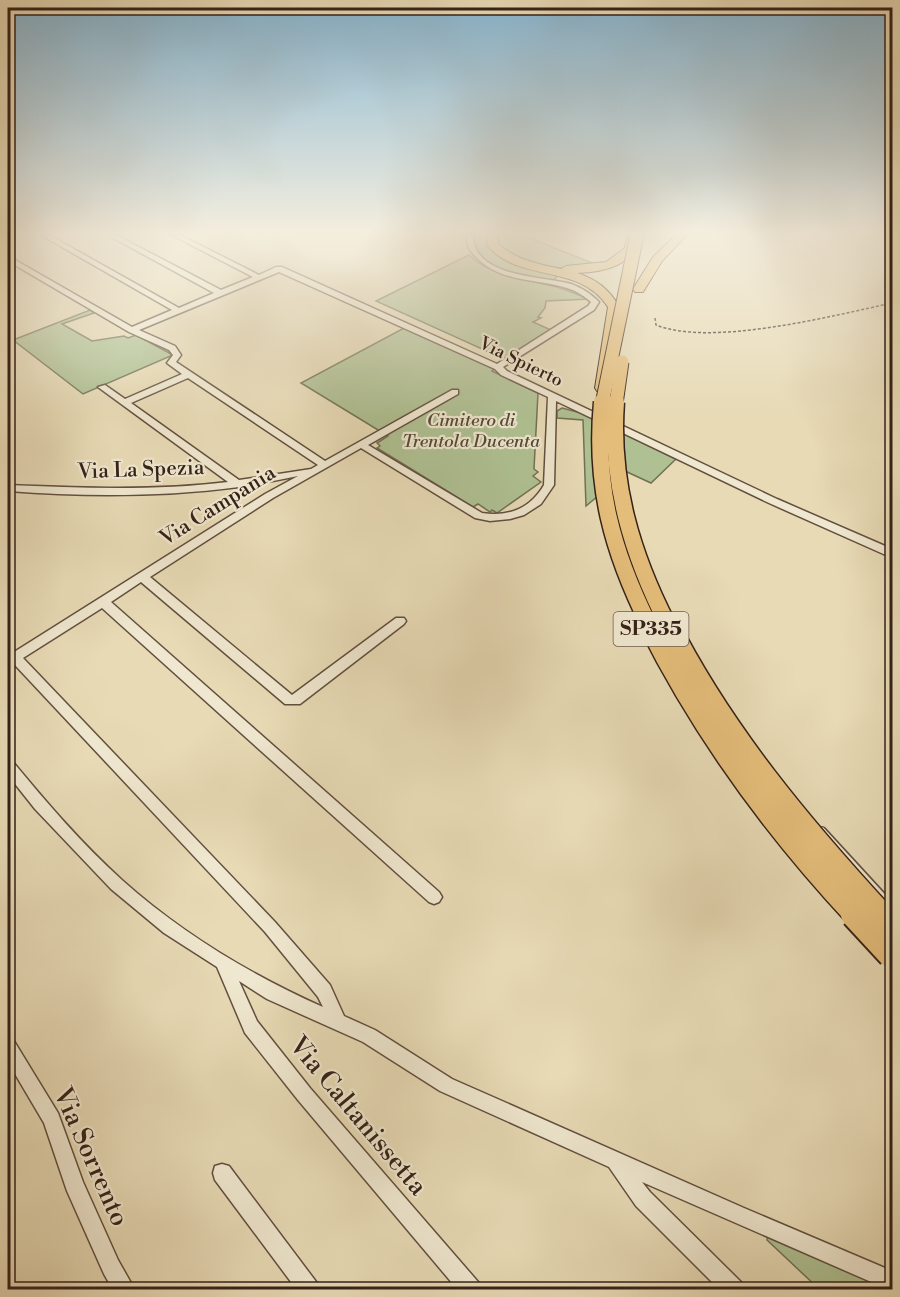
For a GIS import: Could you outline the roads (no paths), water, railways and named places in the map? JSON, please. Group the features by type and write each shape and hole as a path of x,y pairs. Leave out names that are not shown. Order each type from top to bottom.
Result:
{"highway":[{"path":"602,394 602,376 614,307 605,296"},
{"name":"SP335","path":"622,296 602,394 599,454 603,492 615,540 634,595 659,647 702,721 762,803 841,900 892,954"},
{"name":"SP335","path":"637,296 626,334 614,430 616,471 638,557 686,660 732,730 790,808 892,924"}],"street":[{"path":"73,296 132,330 172,348 177,355 171,363 322,467"},
{"path":"153,296 179,310"},
{"name":"Via Spierto","path":"132,330 214,296"},
{"name":"Via Spierto","path":"338,296 498,367 504,373 773,501 892,553"},
{"path":"498,367 591,309 596,302 590,296"},
{"path":"124,403 188,375"},
{"path":"102,387 238,484"},
{"name":"Via Campania","path":"11,660 291,484 455,392"},
{"path":"362,445 470,512 489,518 510,517 533,505 545,494 549,485 552,396"},
{"name":"Via La Spezia","path":"8,488 105,492 238,484 322,467"},
{"path":"276,477 291,484"},
{"path":"142,577 289,700 296,700 400,621"},
{"path":"103,602 434,897"},
{"path":"11,660 270,927 324,992 337,1020"},
{"path":"8,766 40,805 116,884 169,928 273,993 369,1036 446,1085 737,1215 892,1281"},
{"name":"Via Caltanissetta","path":"223,963 251,1027 304,1094 472,1290"},
{"name":"Via Sorrento","path":"8,1047 52,1119 74,1184 111,1267 125,1290"},
{"path":"613,1158 643,1199 735,1290"},
{"path":"222,1173 310,1290"}],"lane":[{"path":"790,795 798,803"},
{"path":"813,820 892,908"}],"park label":[{"name":"Cimitero di Trentola Ducenta","path":"471,430"}]}
